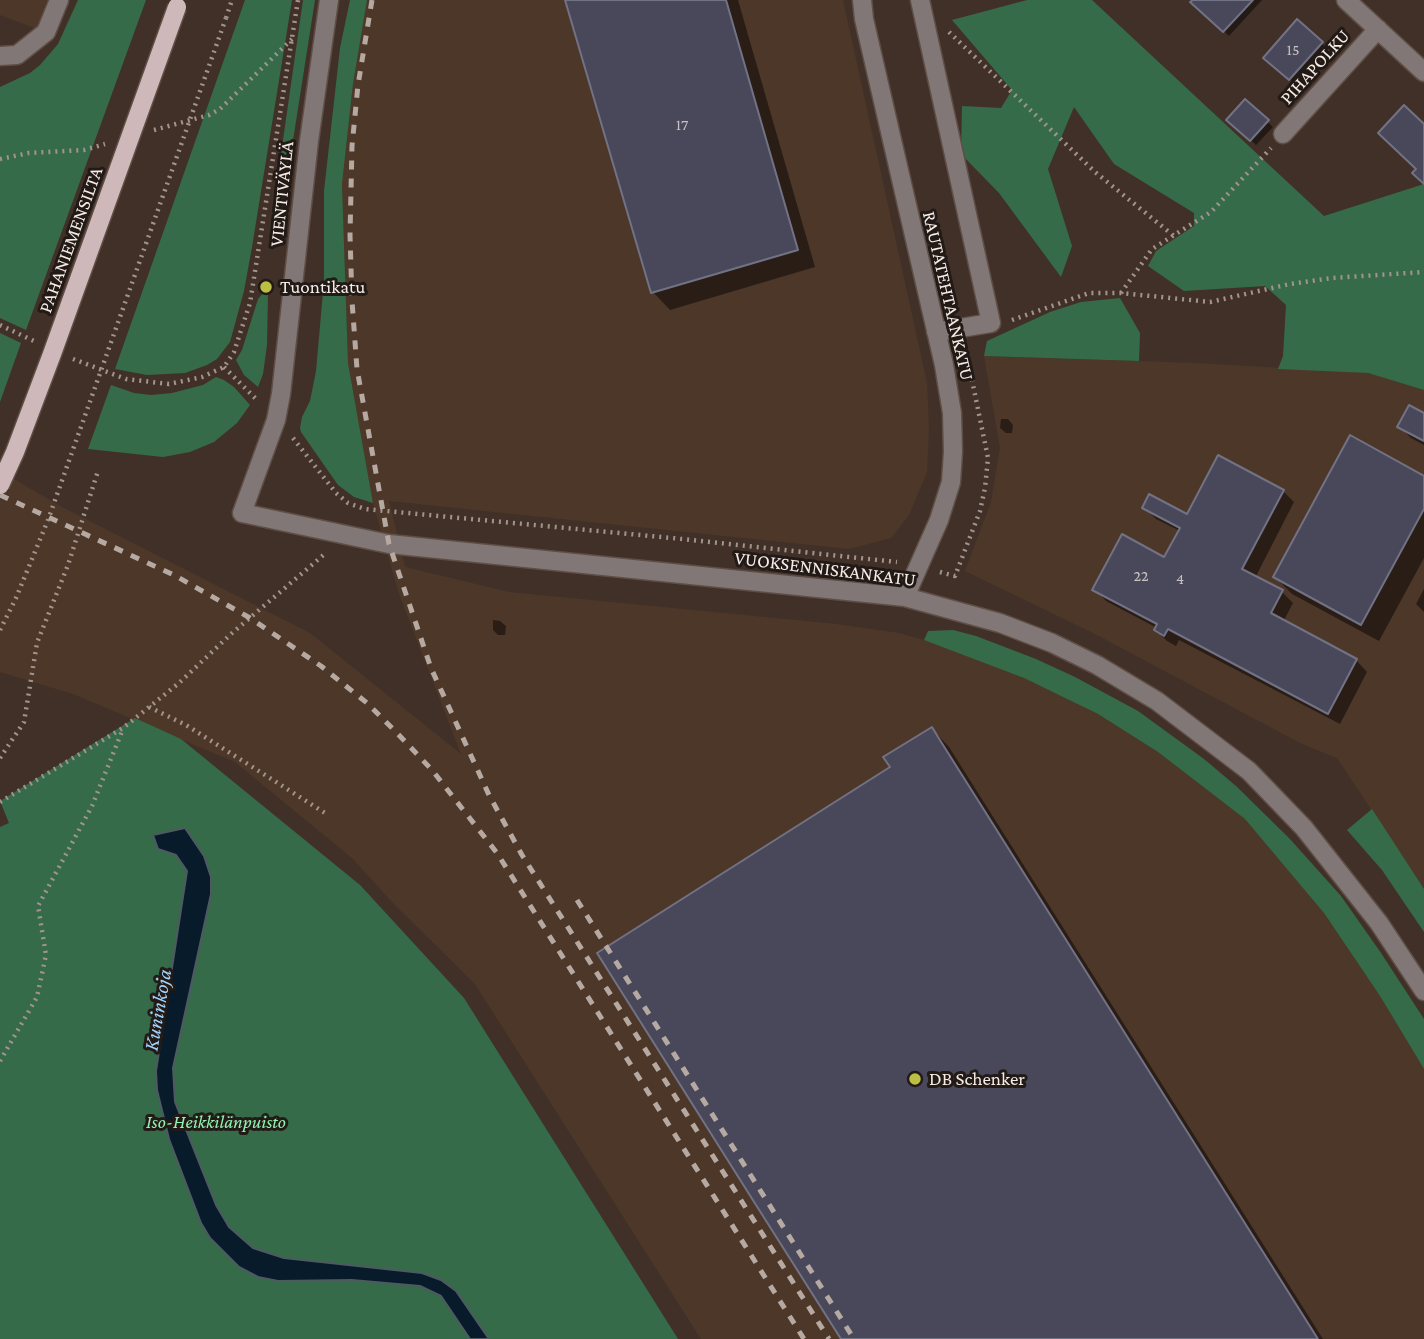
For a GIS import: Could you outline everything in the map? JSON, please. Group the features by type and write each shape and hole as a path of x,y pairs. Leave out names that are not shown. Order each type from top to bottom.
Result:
{"main road":[{"name":"PAHANIEMENSILTA","path":"0,485 48,367 177,7"}],"street":[{"path":"0,56 17,55 46,32 59,0"},
{"name":"VIENTIVÄYLÄ","path":"242,513 276,420 309,141 329,0"},
{"name":"RAUTATEHTAANKATU","path":"862,0 863,19 944,365 952,413 951,482 939,520 905,597"},
{"path":"920,0 991,323 936,332"},
{"path":"1346,0 1424,72"},
{"name":"PIHAPOLKU","path":"1283,134 1378,29"},
{"name":"VUOKSENNISKANKATU","path":"242,513 398,545 905,597 1000,623 1052,643 1097,665 1157,701 1249,771 1304,828 1379,923 1424,991"}],"path":[{"path":"0,630 48,520 232,0"},
{"path":"71,358 126,379 153,384 169,384 202,377 223,367 238,343 250,303 298,0"},
{"path":"924,21 946,29 1095,172 1174,236"},
{"path":"1121,293 1152,249 1212,212 1283,134"},
{"path":"991,323 1012,320 1089,293 1121,293 1210,302 1290,284 1332,278 1424,272"},
{"path":"0,325 48,347"},
{"path":"223,367 300,446 336,493 348,503 365,509 877,558"},
{"path":"955,576 981,511 988,458 970,370"},
{"path":"0,758 24,722 37,643 68,565 98,471"},
{"path":"0,802 123,728 187,677 231,634 346,536"},
{"path":"149,707 186,725 325,813"},
{"path":"0,1061 37,997 46,955 37,906 92,806 123,728"}],"shaded area":[{"path":"0,0 47,0 37,29 0,15"},
{"path":"367,0 843,0 927,383 927,472 909,515 891,538 849,549 389,501 405,567 509,592 836,624 899,633 938,644 1024,678 1098,714 1158,752 1245,819 1291,872 1324,913 1380,996 1424,1069 1424,1339 701,1339 475,984 391,901 353,859 235,762 73,694 0,672 0,471 62,507 310,633 461,754 399,594 373,503 348,363 342,184 353,84"},
{"path":"984,356 1197,363 1368,373 1424,390 1424,889 1337,758 1302,744 1095,634 965,571 991,502 1000,448"}],"green space":[{"path":"78,0 146,0 26,330 0,318 0,87 30,73 40,65 58,44"},
{"path":"245,0 292,0 252,247 244,291 230,342 217,359 185,373 147,375 115,369"},
{"path":"303,0 315,0 289,166 275,231 270,231"},
{"path":"350,0 367,0 353,84 342,184 348,363 373,503 354,497 338,485 300,428 310,401 316,371 324,281 324,191 340,48"},
{"path":"1027,0 1092,0 1324,216 1424,184 1424,390 1368,373 1278,369 1283,356 1286,305 1265,286 1184,291 1148,266 1156,251 1194,226 1194,213 1114,164 1074,107 1048,169 1072,246 1061,277 999,193 961,154 962,106 1001,108 1012,90 952,20"},
{"path":"263,293 268,294 267,345 263,374 258,387 244,375 236,360 242,350 258,299"},
{"path":"1120,298 1140,333 1139,361 984,356 987,341 1050,312 1081,302"},
{"path":"0,333 21,343 0,402"},
{"path":"216,377 234,387 250,405 237,423 214,442 190,452 163,457 88,449 111,385 134,393 151,395 203,385"},
{"path":"953,630 1036,659 1138,711 1236,786 1289,838 1341,896 1381,953 1424,1019 1424,1069 1380,996 1324,913 1245,819 1158,752 1098,714 1024,678 924,640 928,631"},
{"name":"Iso-Heikkilänpuisto","path":"135,718 181,739 360,885 464,998 678,1339 0,1339 0,827 9,823 0,801"},
{"path":"1372,809 1424,889 1424,932 1382,870 1347,830"}],"water":[{"path":"185,828 204,856 211,877 211,894 173,1068 175,1102 216,1205 229,1227 253,1248 284,1258 422,1273 441,1280 456,1291 489,1339 470,1339 441,1296 420,1286 352,1280 278,1281 258,1277 239,1267 210,1238 201,1223 169,1139 157,1090 156,1071 187,871 176,855 158,849 153,835"}],"building":[{"path":"565,0 726,0 798,250 651,293"},
{"path":"1253,0 1223,32 1190,2"},
{"path":"1297,19 1323,42 1289,80 1263,58"},
{"path":"1245,99 1269,120 1250,141 1226,120"},
{"path":"1404,105 1424,124 1424,184 1412,173 1416,169 1378,133"},
{"path":"1409,405 1424,413 1424,441 1397,427"},
{"path":"1350,435 1424,476 1424,509 1361,625 1273,577"},
{"path":"1218,455 1284,490 1242,569 1283,590 1271,613 1357,659 1328,714 1168,629 1164,636 1154,630 1157,624 1092,590 1122,534 1164,557 1180,528 1142,508 1149,494 1187,514"},
{"name":"DB Schenker","path":"932,727 1318,1339 841,1339 597,953 890,767 883,757"}],"railway":[{"path":"372,0 358,85 352,146 350,235 357,369 389,544 431,668 489,795 522,855 829,1339"},
{"path":"0,495 174,575 250,618 321,666 367,703 397,733 432,770 497,853 804,1339"},
{"path":"577,900 854,1339"}],"place":[{"name":"Tuontikatu","path":"266,287"},
{"name":"DB Schenker","path":"915,1079"}],"water label":[{"name":"Kuninkoja","path":"158,1010"}]}
